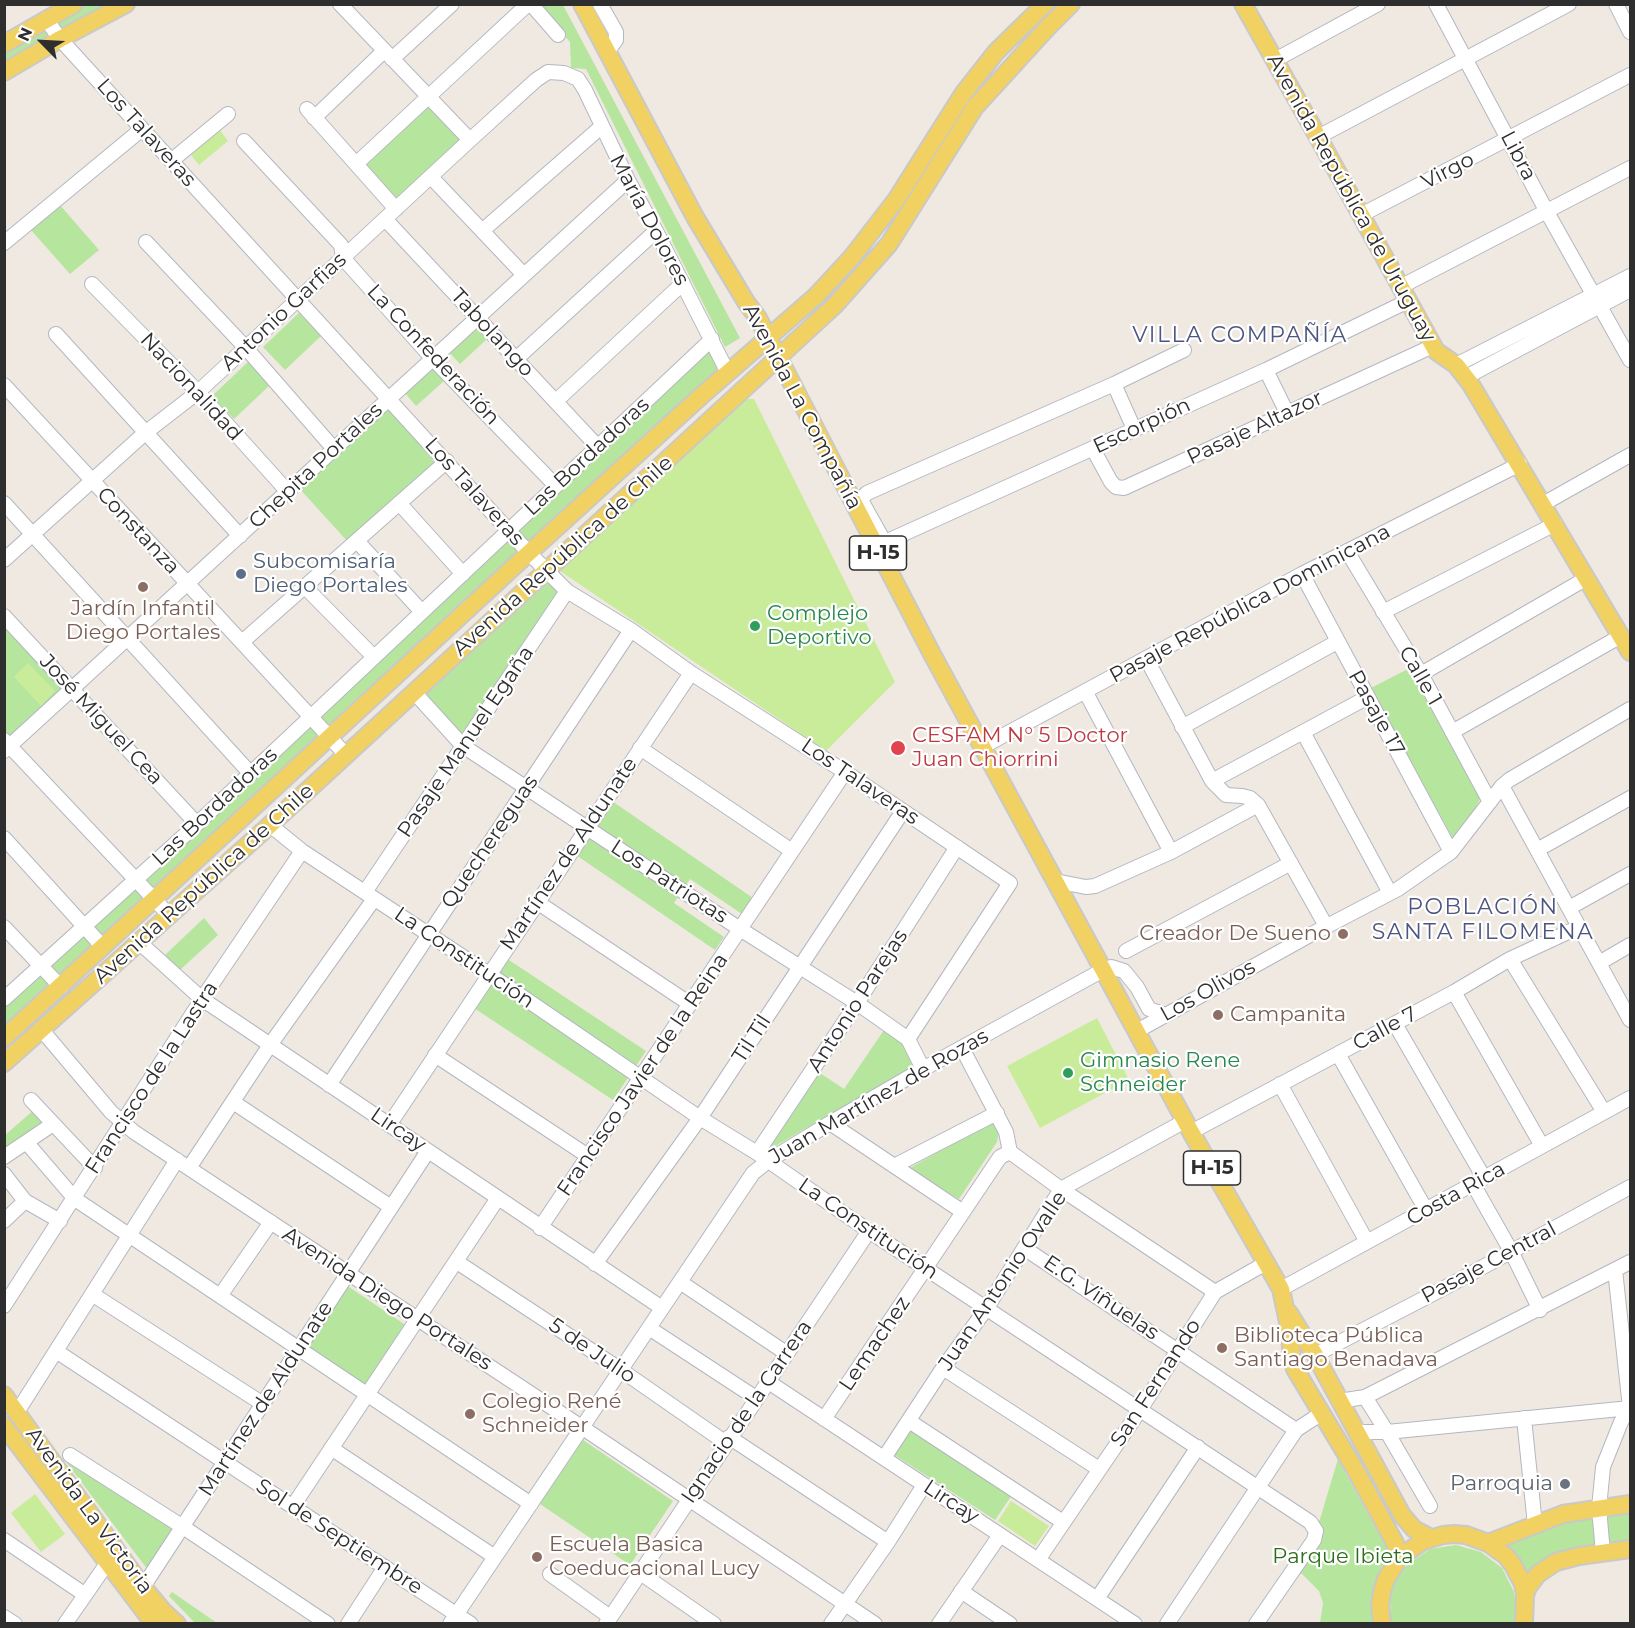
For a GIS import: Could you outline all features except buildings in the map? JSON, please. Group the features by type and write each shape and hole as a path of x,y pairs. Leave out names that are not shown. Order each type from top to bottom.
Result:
{"main road":[{"path":"4,44 74,4"},
{"path":"4,72 126,4"},
{"name":"Avenida República de Chile","path":"4,1038 529,553 816,296 852,257 896,200 963,94 996,52 1045,4"},
{"name":"Avenida República de Chile","path":"4,1063 346,756 834,306 870,267 907,216 975,107 1071,4"},
{"name":"Avenida La Compañía","path":"595,7 607,52 695,217 758,318 881,546 982,747 1188,1126 1281,1289 1295,1369 1322,1413 1401,1557"},
{"name":"Avenida República de Uruguay","path":"1246,7 1433,346 1461,371 1520,464 1630,652"},
{"name":"Avenida La Compañía","path":"1285,1306 1315,1355 1402,1515 1414,1529 1431,1538"},
{"name":"Avenida La Victoria","path":"4,1395 154,1623"},
{"name":"Avenida La Victoria","path":"4,1426 113,1558 177,1623"},
{"path":"1488,1543 1563,1514 1630,1504"},
{"path":"1382,1623 1380,1605 1382,1592 1386,1579 1401,1557 1414,1545 1443,1535 1466,1535 1488,1543 1498,1549 1513,1565 1523,1584 1524,1623"},
{"path":"1525,1595 1532,1581 1548,1566 1565,1559 1630,1549"}],"street":[{"path":"340,4 470,140"},
{"path":"396,209 310,113 452,4"},
{"path":"356,164 530,4 558,35"},
{"path":"1275,60 1378,4"},
{"name":"Libra","path":"1436,4 1630,360"},
{"path":"1318,137 1569,4"},
{"path":"1616,4 1630,32"},
{"name":"Los Talaveras","path":"46,20 60,39 171,161 529,553 567,591 631,630 691,673 845,772 1010,883 908,1039"},
{"name":"Antonio Garfias","path":"4,560 145,433 198,392 536,80 548,72 564,73"},
{"name":"María Dolores","path":"564,73 578,79 585,90 627,180 656,231 728,373"},
{"name":"Virgo","path":"1361,215 1630,75"},
{"path":"171,161 228,114"},
{"path":"482,231 601,127"},
{"path":"4,243 142,129"},
{"name":"La Confederación","path":"244,141 341,245 343,258 433,358 556,486"},
{"name":"Escorpión","path":"881,546 1266,369 1630,168"},
{"path":"431,177 524,275"},
{"name":"Chepita Portales","path":"6,746 74,689 627,180"},
{"name":"Tabolango","path":"385,219 598,447"},
{"path":"516,359 656,231"},
{"path":"146,242 246,348 334,449"},
{"path":"1598,301 1630,276"},
{"path":"555,401 682,283"},
{"name":"Nacionalidad","path":"93,284 198,392 288,492"},
{"path":"1461,371 1598,301 1630,290"},
{"path":"56,334 240,536"},
{"name":"Las Bordadoras","path":"4,999 197,824 712,339"},
{"name":"Pasaje Altazor","path":"1093,449 1111,482 1116,487 1124,488 1433,346"},
{"path":"881,546 862,502 863,497 867,494 1114,384 1184,350"},
{"path":"1266,369 1287,413"},
{"path":"1114,384 1134,429"},
{"name":"Constanza","path":"4,385 346,756"},
{"path":"1543,504 1630,455"},
{"path":"242,642 447,461"},
{"name":"Pasaje República Dominicana","path":"982,747 1302,574 1520,464"},
{"path":"4,502 250,773"},
{"path":"399,503 463,574"},
{"path":"1383,612 1555,524"},
{"path":"357,541 422,612"},
{"name":"Calle 1","path":"1347,551 1420,674 1490,802"},
{"name":"Pasaje 17","path":"1302,574 1451,852"},
{"path":"1420,674 1587,578"},
{"path":"305,587 374,657"},
{"name":"Pasaje Manuel Egaña","path":"189,1168 567,591"},
{"name":"José Miguel Cea","path":"4,616 197,824"},
{"name":"Quechereguas","path":"329,1084 631,630"},
{"path":"1452,732 1621,636"},
{"path":"1182,727 1337,642"},
{"path":"1146,658 1212,781 1226,795 1242,795 1258,805 1326,926"},
{"name":"Martínez de Aldunate","path":"389,1125 691,673"},
{"path":"1085,691 1172,852"},
{"name":"Los Patriotas","path":"414,692 464,746 740,929 857,1003 908,1039 922,1069"},
{"path":"1212,781 1368,697"},
{"name":"Los Olivos","path":"1137,1031 1390,893 1451,852 1502,786 1630,709"},
{"path":"1304,732 1390,893"},
{"path":"6,746 170,916"},
{"path":"640,748 792,851"},
{"name":"Francisco Javier de la Reina","path":"540,1228 845,772"},
{"path":"1502,786 1630,1020"},
{"path":"1537,850 1630,798"},
{"path":"1055,881 1095,886 1172,852 1258,805"},
{"name":"Til Til","path":"595,1264 700,1118 903,811"},
{"name":"La Constitución","path":"270,825 302,851 700,1118 763,1157 869,1231 1310,1522 1316,1531 1314,1540 1257,1623"},
{"path":"4,838 103,946"},
{"name":"Antonio Parejas","path":"763,1157 857,1003 957,847"},
{"path":"4,860 15,850"},
{"name":"Francisco de la Lastra","path":"4,1306 10,1286 75,1199 202,999 302,851"},
{"path":"1126,951 1291,863"},
{"path":"1569,908 1630,874"},
{"path":"537,902 690,1004"},
{"path":"4,927 61,987"},
{"name":"Calle 7","path":"1188,1126 1280,1084 1454,992 1510,959 1579,927"},
{"name":"Lircay","path":"140,943 202,999 662,1308"},
{"path":"1599,963 1630,945"},
{"path":"1510,959 1604,1112"},
{"path":"1103,970 1111,967 1124,971 1137,987 1149,1009 1166,1015"},
{"name":"Juan Martínez de Rozas","path":"453,1619 763,1157 830,1123 922,1069 1103,970"},
{"path":"1454,992 1542,1146"},
{"path":"1395,1023 1478,1181 1540,1310"},
{"name":"Avenida Diego Portales","path":"41,1029 124,1124 875,1623"},
{"path":"962,1048 1006,1132 1010,1152 1060,1189 1215,1292"},
{"path":"1338,1054 1426,1210"},
{"path":"435,1055 588,1156"},
{"path":"1280,1084 1367,1242"},
{"name":"Costa Rica","path":"1281,1289 1630,1098"},
{"path":"31,1100 95,1168"},
{"path":"233,1102 391,1207"},
{"path":"894,1166 997,1113"},
{"path":"830,1123 963,1212"},
{"path":"4,1156 53,1124"},
{"name":"Juan Antonio Ovalle","path":"884,1458 986,1309 1060,1189 1188,1126"},
{"path":"27,1143 75,1199 531,1504"},
{"name":"Martínez de Aldunate","path":"143,1587 428,1151"},
{"name":"Lemachez","path":"824,1419 927,1269 1000,1157 1010,1152"},
{"path":"15,1410 21,1406 177,1160"},
{"path":"4,1174 25,1201 60,1221"},
{"name":"Pasaje Central","path":"1315,1355 1630,1186"},
{"path":"292,1506 498,1198"},
{"path":"4,1221 25,1201"},
{"path":"220,1296 271,1222"},
{"name":"Ignacio de la Carrera","path":"608,1620 869,1231"},
{"name":"E.G. Viñuelas","path":"1024,1248 1296,1430"},
{"name":"5 de Julio","path":"457,1262 888,1542"},
{"path":"1339,1401 1365,1397 1540,1310 1630,1262"},
{"name":"San Fernando","path":"1038,1560 1140,1410 1215,1292 1266,1263"},
{"path":"1603,1553 1599,1508 1603,1467 1621,1422 1630,1408 1615,1270"},
{"path":"680,1282 786,1353"},
{"path":"92,1294 263,1404"},
{"path":"649,1328 756,1398"},
{"name":"Sol de Septiembre","path":"56,1351 384,1566 453,1619 471,1623"},
{"path":"944,1368 1099,1469"},
{"name":"Lircay","path":"767,1381 1134,1623"},
{"path":"1365,1397 1388,1432 1430,1506"},
{"path":"1357,1432 1388,1432 1630,1408"},
{"path":"1167,1623 1296,1430 1322,1413"},
{"path":"1524,1418 1535,1525"},
{"path":"909,1420 1063,1522"},
{"path":"1097,1599 1198,1447"},
{"path":"331,1448 495,1557"},
{"path":"70,1455 328,1623"},
{"path":"831,1623 888,1542 924,1485"},
{"path":"939,1623 1000,1535"},
{"path":"4,1540 84,1594"},
{"path":"71,1621 84,1594 113,1558"},
{"path":"348,1623 384,1566"},
{"path":"639,1572 714,1623"},
{"path":"550,1574 608,1620"},
{"path":"961,1591 1010,1623"},
{"path":"4,1617 15,1623"}],"green space":[{"path":"86,5 107,5 66,25 5,63 4,49"},
{"path":"538,5 563,5 740,338 725,347 586,69 571,68 570,42"},
{"path":"426,101 467,144 396,209 356,164"},
{"path":"220,130 228,141 199,165 191,155"},
{"path":"60,205 99,250 70,274 31,230"},
{"path":"299,313 321,336 285,370 263,347"},
{"path":"476,327 487,339 460,364 448,351"},
{"path":"711,349 722,371 530,546 517,529"},
{"path":"248,362 270,385 234,419 212,396"},
{"path":"433,369 444,381 416,406 405,393"},
{"name":"Complejo Deportivo","path":"743,399 754,399 895,682 826,751 560,571"},
{"path":"388,406 436,464 348,542 299,488"},
{"path":"509,538 520,553 328,730 316,718"},
{"path":"547,578 562,593 466,738 423,692"},
{"path":"5,616 74,689 12,745 5,737"},
{"path":"28,663 55,691 41,706 14,677"},
{"path":"1408,669 1482,795 1457,846 1371,688"},
{"path":"310,723 320,738 156,891 144,879"},
{"path":"609,799 753,898 742,914 690,879 674,903 724,937 715,950 573,853"},
{"path":"135,886 147,900 103,939 92,925"},
{"path":"204,918 218,935 180,970 165,955"},
{"path":"84,933 96,948 61,979 49,965"},
{"path":"506,958 646,1051 613,1100 474,1008"},
{"path":"41,973 54,986 5,1031 5,1005"},
{"name":"Gimnasio Rene Schneider","path":"1097,1018 1129,1080 1040,1128 1007,1066"},
{"path":"884,1030 901,1042 913,1066 765,1152 817,1071 844,1089"},
{"path":"36,1108 54,1128 5,1155 4,1136"},
{"path":"995,1120 999,1131 997,1142 959,1199 908,1169"},
{"path":"346,1285 407,1326 366,1387 305,1346"},
{"path":"909,1425 1012,1495 995,1520 890,1452"},
{"path":"583,1440 673,1501 630,1565 540,1504"},
{"name":"Parque Ibieta","path":"1338,1459 1390,1554 1381,1568 1374,1588 1371,1603 1372,1623 1320,1623 1323,1603 1319,1591 1302,1574 1286,1573 1320,1519"},
{"path":"66,1462 176,1528 148,1570"},
{"path":"35,1494 65,1534 41,1552 11,1513"},
{"path":"1011,1501 1049,1526 1035,1546 998,1521"},
{"path":"1630,1510 1630,1545 1526,1576 1503,1546 1555,1522"},
{"path":"1456,1545 1481,1552 1502,1568 1514,1592 1516,1605 1514,1623 1391,1623 1390,1599 1399,1574 1408,1564 1430,1549"},
{"path":"172,1592 217,1623 195,1623 169,1596"}],"place":[{"name":"Subcomisaría Diego Portales","path":"241,574"},
{"name":"Jardín Infantil Diego Portales","path":"143,587"},
{"name":"Complejo Deportivo","path":"755,626"},
{"name":"CESFAM N° 5 Doctor Juan Chiorrini","path":"898,748"},
{"name":"Creador De Sueno","path":"1343,934"},
{"name":"Campanita","path":"1218,1015"},
{"name":"Gimnasio Rene Schneider","path":"1068,1073"},
{"name":"Biblioteca Pública Santiago Benadava","path":"1222,1348"},
{"name":"Colegio René Schneider","path":"470,1414"},
{"name":"Parroquia","path":"1565,1484"},
{"name":"Escuela Basica Coeducacional Lucy","path":"537,1557"}],"district":[{"name":"VILLA COMPAÑÍA","path":"1240,336"},
{"name":"POBLACIÓN SANTA FILOMENA","path":"1483,920"}]}
